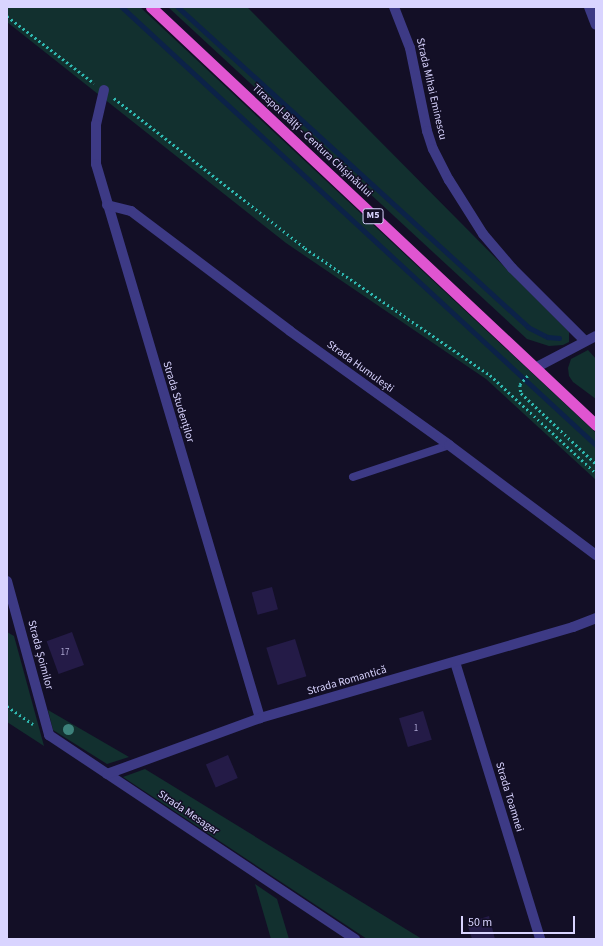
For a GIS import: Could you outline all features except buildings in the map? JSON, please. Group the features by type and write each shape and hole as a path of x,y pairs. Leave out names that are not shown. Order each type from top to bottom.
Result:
{"highway":[{"name":"Tiraspol-Bălţi - Centura Chișinăului","path":"151,7 532,371 596,425"}],"street":[{"name":"Strada Mihai Eminescu","path":"394,7 410,48 427,131 433,149 449,180 483,234 512,268 585,341"},
{"path":"589,7 596,25"},
{"name":"Strada Studenților","path":"104,90 96,124 96,164 260,718"},
{"name":"Strada Humulești","path":"107,205 130,210 290,331 449,445 596,555"},
{"path":"532,371 596,336"},
{"name":"Strada Șoimilor","path":"7,581 49,735"},
{"name":"Strada Romantică","path":"107,774 260,718 573,627 596,618"},
{"name":"Strada Toamnei","path":"455,662 540,939"},
{"name":"Strada Mesager","path":"49,735 356,939"}],"lane":[{"path":"353,477 449,445"}],"path":[{"path":"7,16 305,248 490,375 596,473"},
{"path":"532,371 521,384 521,393 596,464"},
{"path":"7,706 49,735"}],"green space":[{"path":"7,7 140,7 596,433 596,480 486,379 286,243 7,22"},
{"path":"168,7 247,7 569,332 569,342 563,345 549,346 527,339"},
{"path":"588,350 596,359 596,399 573,382 569,376 568,368 571,359"},
{"path":"7,632 14,636 44,746 7,722"},
{"path":"48,710 129,757 107,764 53,730"},
{"path":"145,769 422,939 367,939 123,777"},
{"path":"255,884 277,899 289,939 271,939"}],"waterway":[{"path":"122,7 596,445"},
{"path":"178,7 528,327 548,337 559,338"}]}
